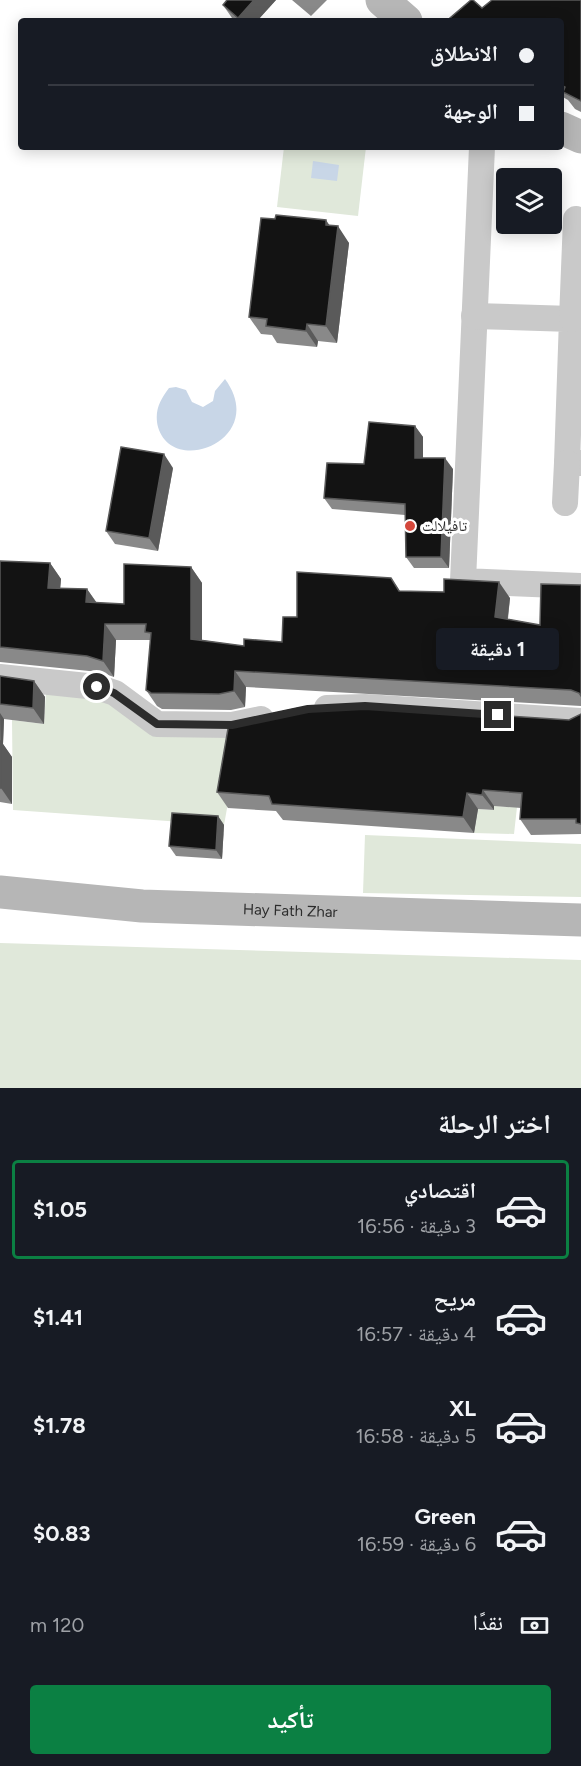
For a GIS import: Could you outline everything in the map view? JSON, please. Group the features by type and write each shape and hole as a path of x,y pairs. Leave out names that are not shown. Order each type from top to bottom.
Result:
{"street":[{"path":"382,0 403,18"},
{"path":"564,129 581,137"},
{"path":"482,150 463,581 581,586"},
{"path":"565,503 574,463 572,319 576,219"},
{"path":"474,316 572,319"},
{"path":"0,677 97,687 114,693 157,724 232,725 297,711 365,706 581,721"},
{"name":"Hay Fath Zhar","path":"0,892 142,906 581,920"}],"shaded area":[{"path":"284,150 366,150 358,216 277,207"},
{"path":"46,692 109,700 241,731 224,825 13,810 12,720 44,724"},
{"path":"494,806 517,807 514,834 474,833 478,809 493,810"},
{"path":"365,835 581,844 581,897 363,893"},
{"path":"0,943 581,960 581,1088 0,1088"}],"water":[{"path":"313,161 339,165 337,181 311,178"},
{"path":"225,379 235,400 235,419 227,434 214,445 197,450 181,449 167,442 158,427 157,411 169,388 176,387 186,390 192,402 203,407 213,401 215,391"}],"building":[{"path":"227,0 254,0 238,18 223,5"},
{"path":"471,0 482,8 492,0 581,0 581,101 564,92 564,18 450,18"},
{"path":"276,215 326,220 326,225 338,226 326,326 307,324 306,331 266,326 267,319 249,317 261,218 275,219"},
{"path":"369,422 415,426 415,458 445,458 441,557 406,557 405,504 324,498 327,463 364,464"},
{"path":"121,447 164,454 149,538 106,531"},
{"path":"0,561 50,563 48,588 87,589 86,602 124,604 124,564 191,567 191,639 244,646 244,639 282,642 283,617 297,617 297,572 391,578 399,591 444,592 444,579 499,582 495,617 540,625 541,584 581,585 581,696 571,690 235,671 234,691 219,694 151,693 146,690 151,633 145,632 146,624 105,624 103,661 87,656 0,647"},
{"path":"0,676 34,681 33,708 0,704"},
{"path":"354,706 569,720 581,714 581,824 576,823 576,819 520,819 522,793 483,790 482,795 467,793 463,817 272,804 269,796 217,792 229,723 299,708"},
{"path":"1,741 1,788 0,788"},
{"path":"172,813 218,816 216,850 169,846"}],"place":[{"name":"تافيلالت","path":"410,526"}],"route":[{"path":"97,687 114,693 157,724 232,725 308,709 365,706 498,715"}]}
